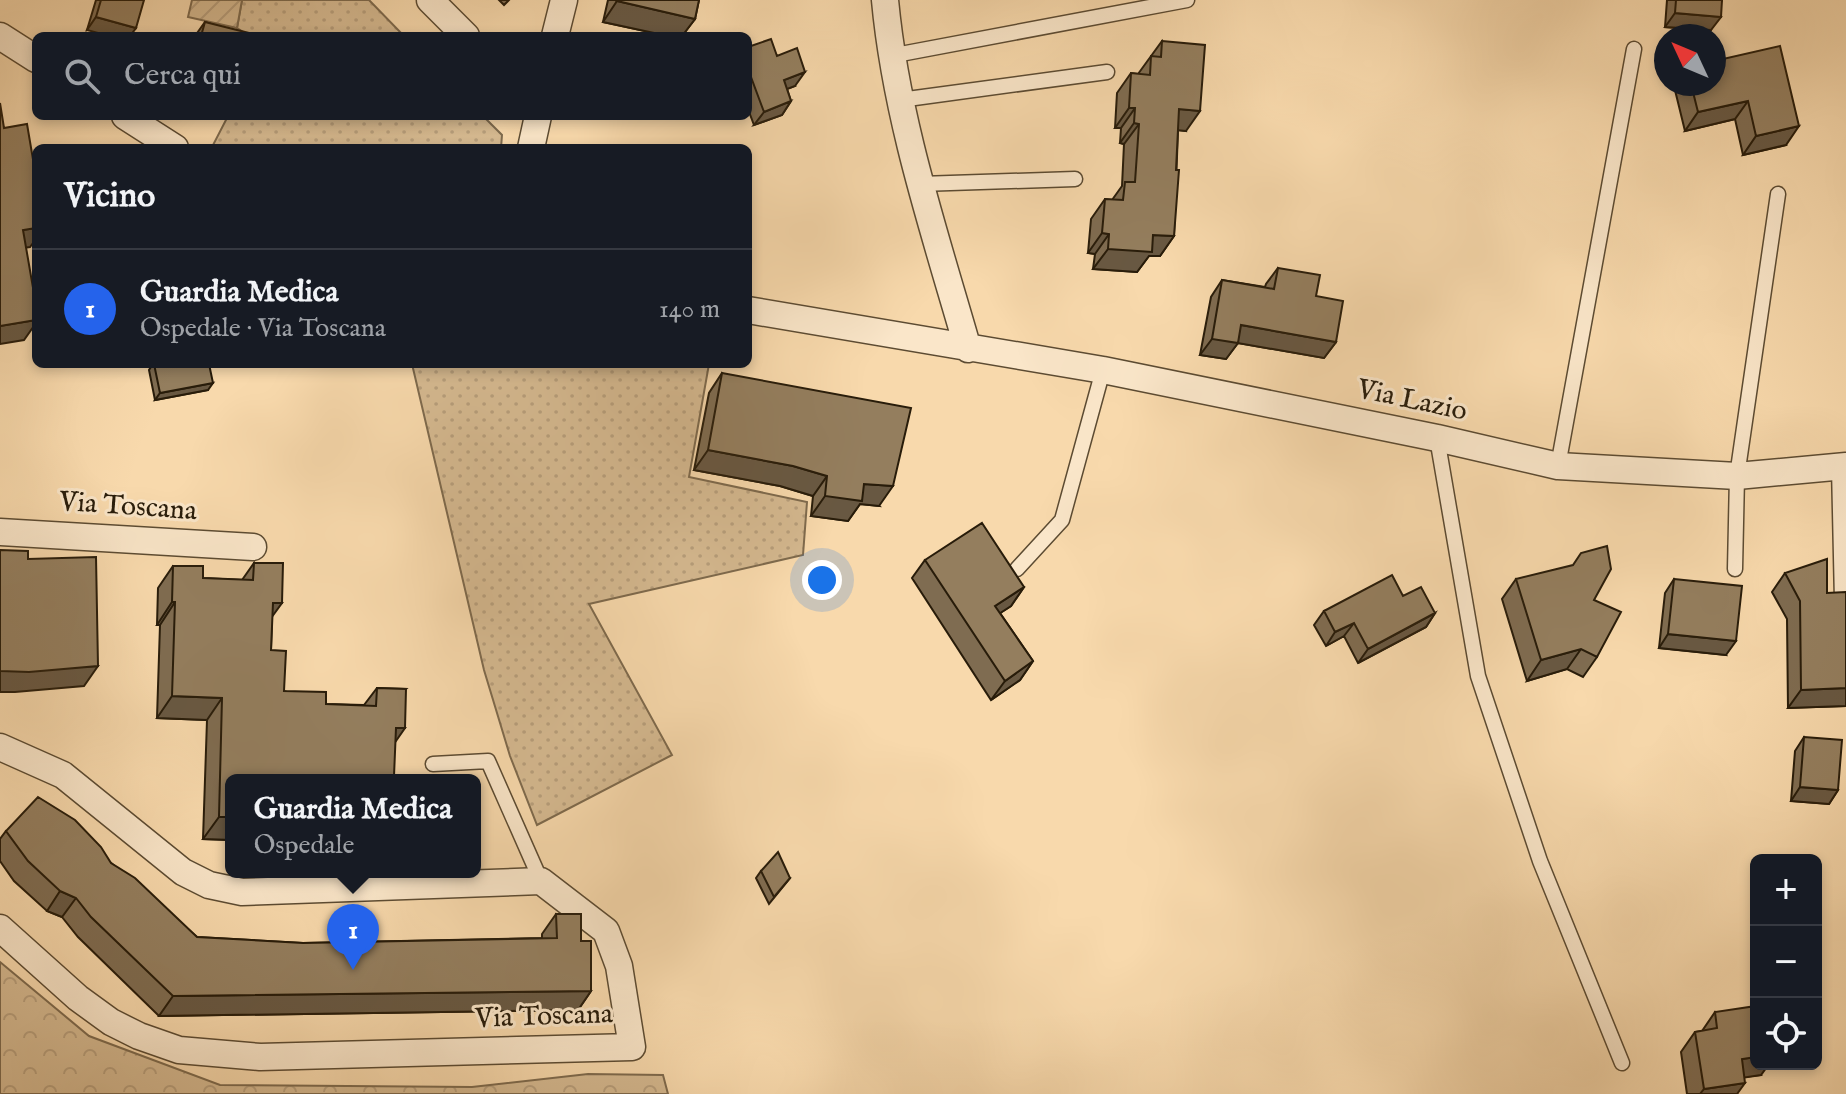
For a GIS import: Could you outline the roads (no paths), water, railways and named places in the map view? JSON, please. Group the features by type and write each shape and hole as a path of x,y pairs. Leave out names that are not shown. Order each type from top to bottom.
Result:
{"street":[{"path":"430,0 462,32"},
{"path":"556,32 564,0"},
{"path":"885,0 890,56 900,100 920,184 968,349"},
{"path":"0,36 32,56"},
{"path":"131,120 169,144"},
{"path":"532,144 537,120"},
{"name":"Via Lazio","path":"752,311 1103,370 1437,438 1558,466 1737,476 1842,466"},
{"name":"Via Toscana","path":"0,532 253,547"},
{"path":"0,747 63,775 183,872 209,885 242,892 541,881"},
{"name":"Via Toscana","path":"0,928 78,998 111,1022 179,1050 260,1057 632,1047 619,966 606,931 541,881"}],"lane":[{"path":"890,56 1187,0"},
{"path":"1558,466 1634,49"},
{"path":"900,100 1107,72"},
{"path":"920,184 1075,179"},
{"path":"1735,569 1737,476 1778,194"},
{"path":"1017,569 1062,520 1103,370"},
{"path":"1437,438 1478,676 1540,861 1622,1063"},
{"path":"1842,466 1842,601"},
{"path":"433,764 488,761 541,881"}],"place":[{"name":"Guardia Medica","path":"353,970"}]}
